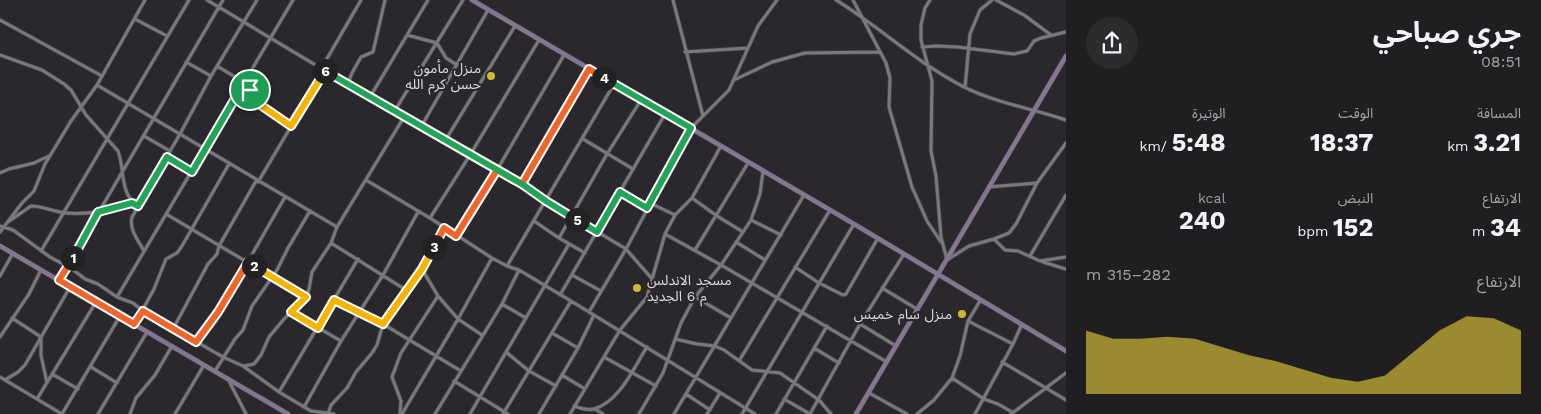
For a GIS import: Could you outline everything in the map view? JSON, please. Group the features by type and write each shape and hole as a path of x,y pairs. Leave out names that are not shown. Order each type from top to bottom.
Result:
{"street":[{"path":"6,223 34,191 50,156 97,85 145,0"},
{"path":"41,251 188,0"},
{"path":"207,0 394,112 522,184 546,201 626,249 653,280"},
{"path":"59,280 223,0"},
{"path":"144,251 132,230 130,224 132,217 211,76 257,0"},
{"path":"117,297 293,0"},
{"path":"173,329 208,264 216,255 219,246 291,126 361,0"},
{"path":"348,84 361,57 373,52 385,0"},
{"path":"370,97 428,0"},
{"path":"394,112 463,0"},
{"path":"472,0 878,238 1066,351"},
{"path":"673,0 702,116"},
{"path":"589,312 626,249 691,128 721,100 734,81 758,26 777,0"},
{"path":"836,0 861,15 928,67 964,87 1003,103 1035,110 1066,120"},
{"path":"853,0 886,63 890,78 889,107 912,187 927,221 943,245"},
{"path":"930,0 921,25 922,47 932,81 931,151 936,176 943,245 947,260"},
{"path":"964,87 970,34 980,10 992,0"},
{"path":"996,0 1024,15 1052,35"},
{"path":"421,127 488,10"},
{"path":"135,19 167,36"},
{"path":"0,20 102,76"},
{"path":"445,141 515,26"},
{"path":"922,47 936,46 1014,54 1026,51 1034,41 1066,32"},
{"path":"407,35 437,43 446,58 457,65"},
{"path":"430,218 539,40"},
{"path":"685,52 748,48"},
{"path":"734,81 772,62 805,53 880,52"},
{"path":"456,236 564,55"},
{"path":"0,56 33,66 53,76 71,90 81,107 121,156 122,179 132,203 138,206"},
{"path":"856,414 1065,58"},
{"path":"186,62 211,76"},
{"path":"217,66 244,83 262,106 291,126"},
{"path":"522,184 589,69"},
{"path":"507,266 614,84"},
{"path":"97,85 337,227"},
{"path":"559,238 607,154 641,100"},
{"path":"560,295 665,114"},
{"path":"243,366 254,364 262,356 269,337 284,318 306,297 312,272 404,117"},
{"path":"144,136 170,151"},
{"path":"582,139 633,169"},
{"path":"947,260 969,246 1009,233 1016,224 1038,183 1066,144"},
{"path":"570,414 620,330 647,297 665,234 675,215 692,198 721,146"},
{"path":"0,173 50,156"},
{"path":"167,157 192,172"},
{"path":"695,250 748,163"},
{"path":"134,324 154,289 166,260 179,251 229,164"},
{"path":"639,414 663,373 681,323 695,297 721,265 751,220 760,194 763,171"},
{"path":"366,180 492,258 519,270 620,330 755,414"},
{"path":"989,187 1038,183"},
{"path":"620,192 647,208"},
{"path":"674,414 804,195"},
{"path":"1030,256 1066,195"},
{"path":"196,342 218,312 285,197"},
{"path":"692,198 743,232"},
{"path":"0,232 1,226 31,206 64,213 98,212 132,203"},
{"path":"650,203 675,215"},
{"path":"739,361 830,210"},
{"path":"215,370 240,334 252,306 273,278 310,211"},
{"path":"304,407 341,341 383,275 418,212"},
{"path":"166,214 306,297"},
{"path":"751,220 781,236"},
{"path":"534,221 585,253"},
{"path":"742,414 854,224"},
{"path":"1,226 13,230 41,251 85,279 98,284 117,297 133,303 173,329 243,366 304,407 314,412 334,414"},
{"path":"328,413 331,405 347,388 356,372 377,345 383,324 422,269 444,228"},
{"path":"665,234 778,297 888,362"},
{"path":"795,267 819,283 843,295 846,294 878,238"},
{"path":"994,239 1005,250 1018,251 1040,261 1066,269"},
{"path":"736,242 765,260"},
{"path":"330,243 406,290"},
{"path":"470,414 569,244"},
{"path":"0,246 288,414"},
{"path":"0,276 13,253"},
{"path":"784,400 810,414 860,324 904,254"},
{"path":"1040,261 1066,257"},
{"path":"401,414 458,320 492,258"},
{"path":"279,392 358,259"},
{"path":"422,269 438,296 458,320 482,335"},
{"path":"0,337 29,294 41,270"},
{"path":"436,414 454,381 502,304 519,270"},
{"path":"572,275 601,291"},
{"path":"5,380 22,368 70,287"},
{"path":"882,288 917,309"},
{"path":"401,414 401,401 392,377 401,353 438,296"},
{"path":"695,297 732,318"},
{"path":"334,300 360,311 461,371"},
{"path":"916,414 934,400 952,378 960,356 968,321 980,300"},
{"path":"454,381 506,413 570,301"},
{"path":"37,399 96,302"},
{"path":"502,304 526,318"},
{"path":"291,312 341,341"},
{"path":"0,377 62,414 120,316"},
{"path":"539,414 578,348 594,316"},
{"path":"12,318 42,337"},
{"path":"968,321 1013,344"},
{"path":"860,324 896,346"},
{"path":"975,414 1022,324"},
{"path":"776,414 827,326"},
{"path":"98,414 147,332"},
{"path":"552,333 578,348"},
{"path":"42,337 41,355 47,383"},
{"path":"675,339 715,346 752,370 768,370 780,373 819,400 832,414"},
{"path":"130,414 136,398 155,375 172,346"},
{"path":"574,406 584,410 594,409 616,396 647,347"},
{"path":"814,348 839,363"},
{"path":"506,352 529,371 556,386"},
{"path":"604,357 656,386"},
{"path":"1002,362 1066,400"},
{"path":"175,414 204,365"},
{"path":"90,367 117,382"},
{"path":"952,378 1012,413 1066,373"},
{"path":"52,374 78,388"},
{"path":"562,375 585,389"},
{"path":"227,378 246,414"},
{"path":"707,414 720,393"},
{"path":"869,393 907,414"},
{"path":"686,394 710,410"},
{"path":"594,409 603,414"}],"place":[{"name":"منزل مأمون حسن كرم الله","path":"491,76"},
{"name":"مسجد الاندلس م 6 الجديد","path":"637,288"},
{"name":"منزل سام خميس","path":"962,314"}],"route":[{"path":"250,90 244,83 192,172 167,157 138,206 132,203 98,212 59,280 134,324 143,311 196,342 218,312 248,262 306,297 291,312 318,328 334,300 360,311 383,324 422,269 444,228 456,236 497,170 522,184 589,69 691,128 647,208 620,192 597,232 522,184 324,70 291,126 262,106 250,90"}]}
